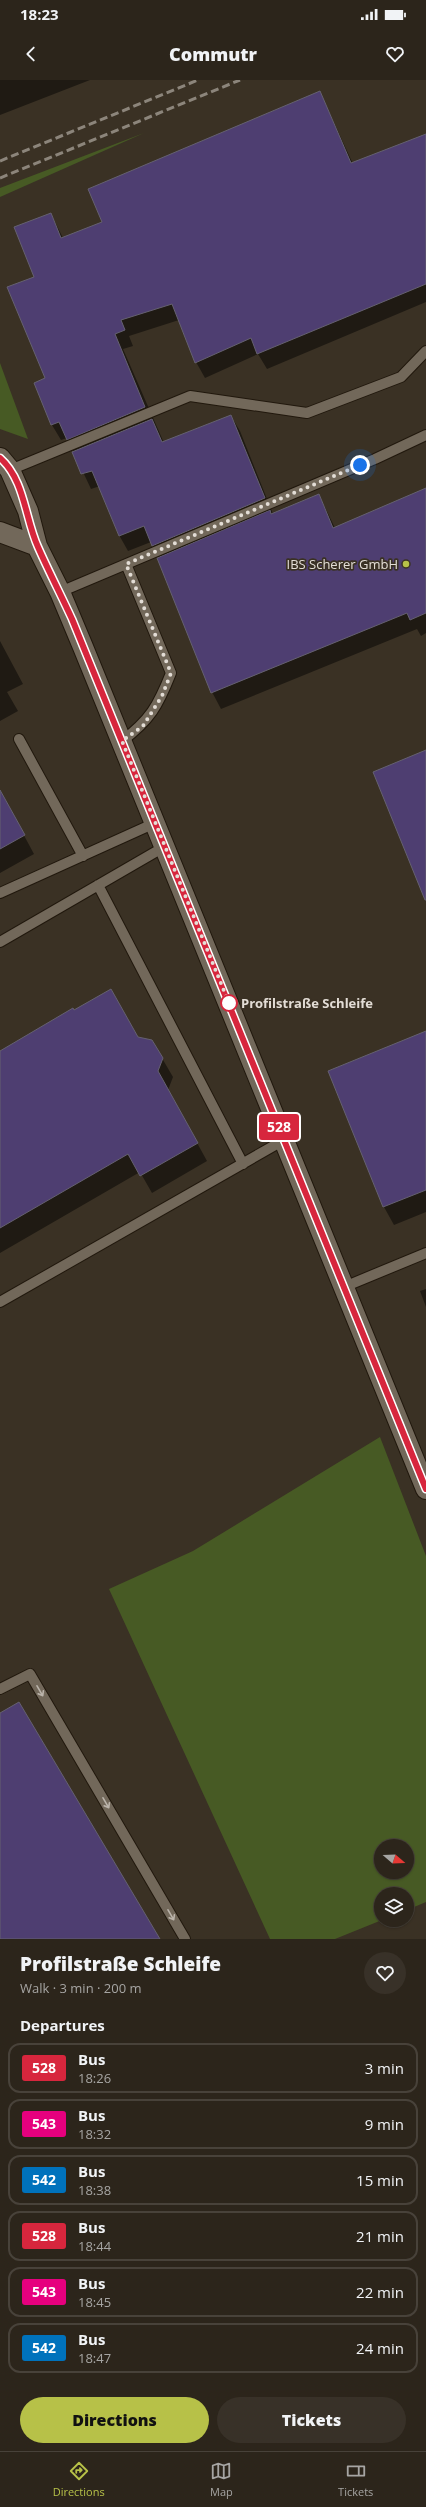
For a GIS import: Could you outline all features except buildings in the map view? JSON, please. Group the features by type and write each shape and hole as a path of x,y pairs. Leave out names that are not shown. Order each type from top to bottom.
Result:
{"street":[{"path":"5,464 28,511 37,546 60,592 122,741 344,1287 422,1466 426,1489"},
{"path":"0,532 37,546"}],"lane":[{"path":"5,464 190,396 307,413 401,377 426,351"},
{"path":"60,592 426,435"},
{"path":"122,741 143,726 162,696 171,673 126,564"},
{"path":"20,739 83,856"},
{"path":"0,893 155,823"},
{"path":"0,942 164,847"},
{"path":"98,885 243,1164"},
{"path":"0,1302 284,1140"},
{"path":"344,1287 426,1253"},
{"path":"0,1689 30,1674 185,1939"}],"green space":[{"path":"144,133 0,197 0,188"},
{"path":"0,363 28,439 0,429"},
{"path":"380,1437 426,1556 426,1902 414,1907 414,1887 374,1887 374,1923 335,1939 270,1939 109,1589 193,1551"}],"railway":[{"path":"0,161 198,80"},
{"path":"0,178 240,80"}],"bus line":[{"name":"528","path":"0,458 10,470 28,511 37,546 72,619 426,1489"}],"place":[{"name":"IBS Scherer GmbH","path":"406,564"},
{"name":"Profilstraße Schleife","path":"229,1003"}],"route":[{"path":"229,1003 229,1005 122,741 143,726 162,696 171,673 126,564 360,465"}]}
